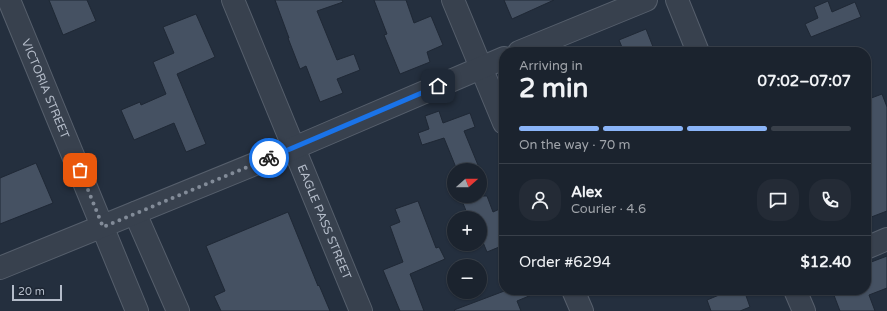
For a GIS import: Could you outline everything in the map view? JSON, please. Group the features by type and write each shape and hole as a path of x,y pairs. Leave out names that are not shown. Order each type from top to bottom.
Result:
{"street":[{"name":"VICTORIA STREET","path":"9,0 137,311"},
{"name":"EAGLE PASS STREET","path":"233,0 361,311"},
{"path":"453,0 499,111"},
{"path":"531,47 646,0"},
{"path":"677,0 696,47"},
{"path":"0,268 294,148 499,60"},
{"path":"135,213 178,311"},
{"path":"871,246 887,239"},
{"path":"576,295 582,311"},
{"path":"798,295 804,311"}],"building":[{"path":"49,0 87,0 96,21 63,35"},
{"path":"275,0 342,0 343,2 317,11 337,60 354,54 360,70 337,79 343,93 320,102 306,66 300,69"},
{"path":"374,0 406,0 414,23 431,16 443,45 427,52 430,62 400,74 384,35 387,34"},
{"path":"504,0 554,0 512,19"},
{"path":"828,1 832,12 855,2 861,17 811,37 805,24 818,18 814,7"},
{"path":"196,14 215,57 177,74 206,144 186,152 174,123 134,140 121,110 140,102 141,105 166,94 153,62 174,53 163,27"},
{"path":"646,29 653,47 622,47 619,40"},
{"path":"882,94 887,107 887,211 871,217 871,98"},
{"path":"439,111 443,123 470,113 475,127 464,131 477,163 454,163 444,138 422,145 418,133 429,129 425,116"},
{"path":"36,163 53,203 0,224 0,178"},
{"path":"487,196 493,212 499,209 499,247 487,252 487,211 466,211 463,203 487,203"},
{"path":"418,201 436,248 439,247 445,259 410,274 424,311 400,311 383,270 403,262 390,226 400,222 395,209"},
{"path":"288,212 318,286 319,285 330,311 221,311 214,296 225,291 206,246"},
{"path":"887,256 887,288 871,294 871,262"},
{"path":"499,293 499,295 531,295 517,301 521,311 454,310 483,299 487,299 487,298"},
{"path":"719,295 746,295 750,307 740,311 711,311 707,300"},
{"path":"834,295 869,295 875,311 840,311"}],"way so far":[{"path":"80,170 103,227 269,158"}],"route":[{"path":"269,158 438,86"}]}
